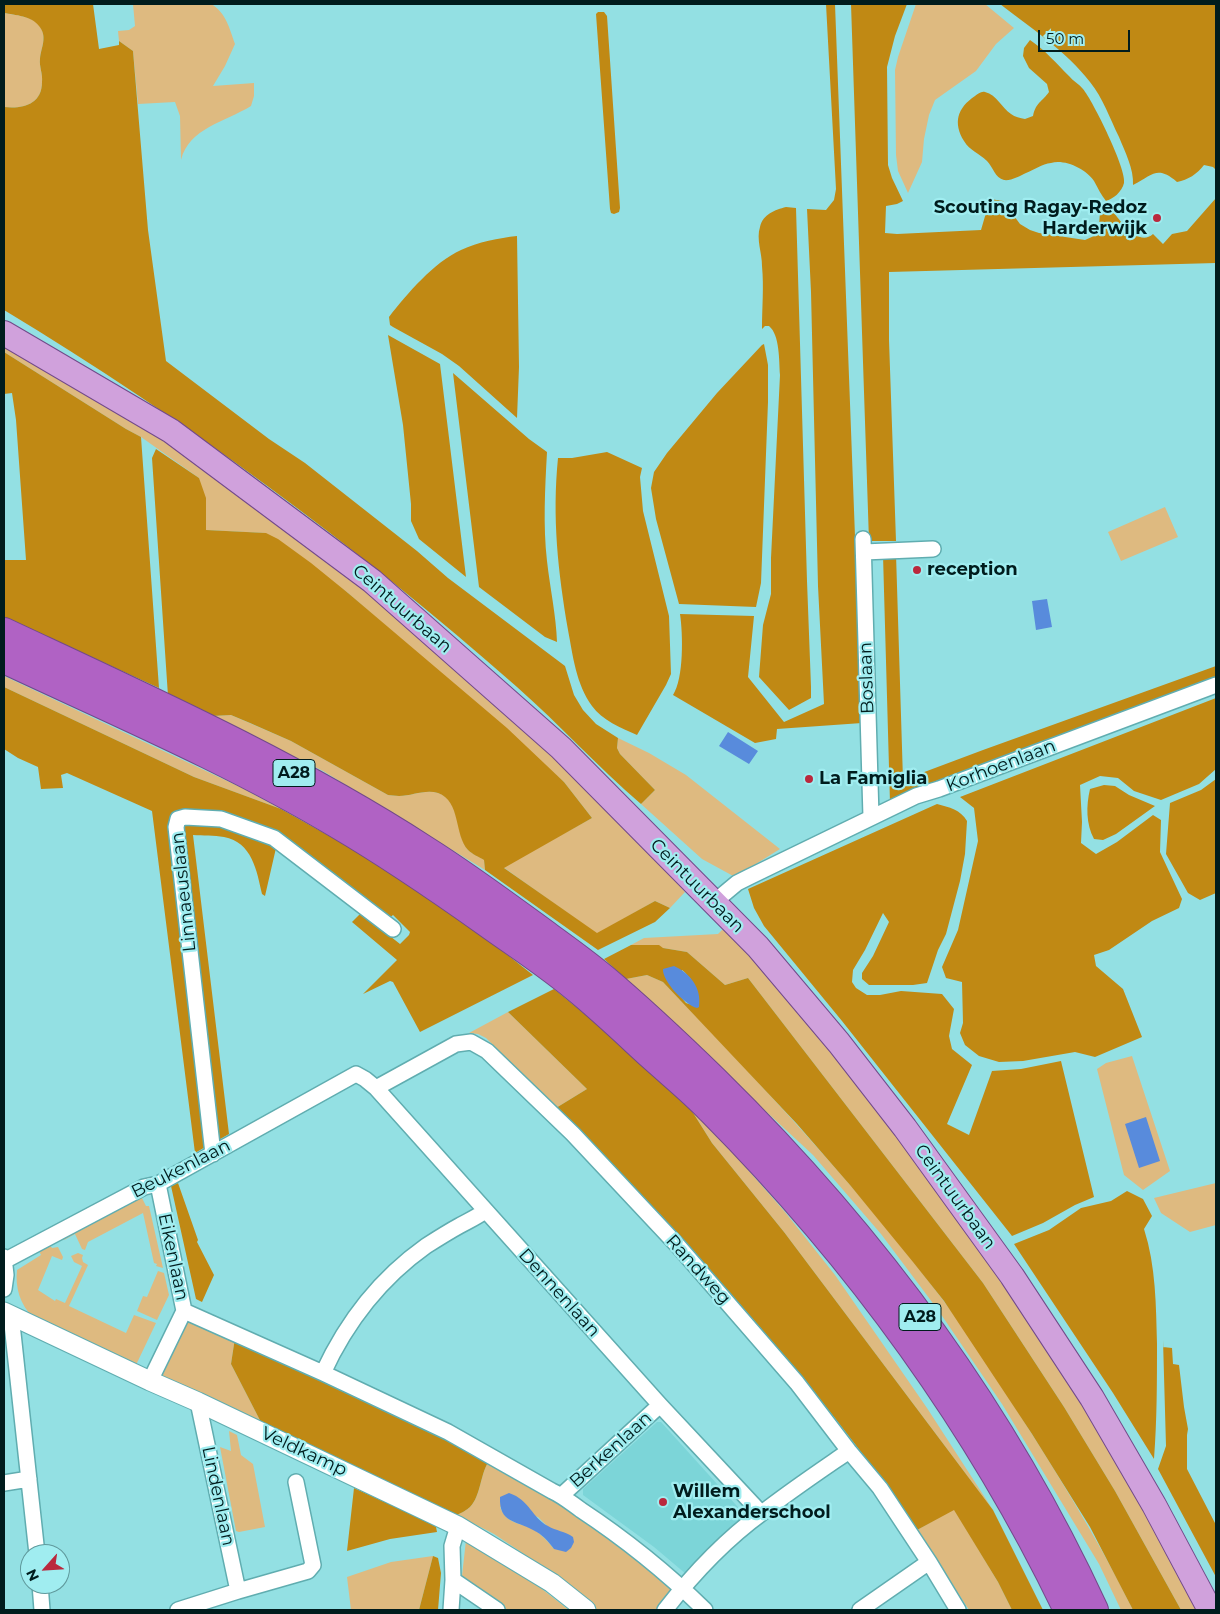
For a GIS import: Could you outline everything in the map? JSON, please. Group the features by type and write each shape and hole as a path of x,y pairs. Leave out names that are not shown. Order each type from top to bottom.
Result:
{"highway":[{"name":"A28","path":"4,632 260,755 346,802 440,860 501,901 554,956"},
{"name":"A28","path":"4,660 271,786 338,824 554,956 682,1048 757,1122 874,1255 940,1346 985,1413 1055,1532 1108,1610"},
{"name":"A28","path":"591,984 768,1170 860,1277 922,1360 968,1431 1006,1495 1068,1610"},
{"name":"A28","path":"1055,1532 1094,1610"},
{"name":"A28","path":"1051,1576 1063,1610"}],"main road":[{"name":"Ceintuurbaan","path":"4,333 171,431 372,581 561,748 758,947 839,1043 905,1128 1012,1276 1092,1398 1154,1505 1210,1610"}],"street":[{"name":"Boslaan","path":"871,816 863,545 933,550"},
{"name":"Korhoenlaan","path":"714,902 737,883 871,816 916,796 1216,686"},
{"name":"Linnaeuslaan","path":"213,1154 176,827 178,819 185,816 221,819 274,838 393,929"},
{"name":"Randweg","path":"376,1088 456,1044 471,1042 487,1051 573,1134 678,1248 797,1383 880,1488 958,1610"},
{"name":"Beukenlaan","path":"4,1261 144,1188 158,1184 356,1074"},
{"name":"Dennenlaan","path":"356,1074 376,1088 660,1406 761,1513"},
{"name":"Eikenlaan","path":"150,1381 184,1311 158,1184"},
{"path":"324,1372 351,1323 378,1289 393,1274 425,1247 485,1211"},
{"path":"4,1257 6,1275 4,1289"},
{"path":"184,1311 324,1372 448,1432 552,1492 562,1495 571,1504 607,1529 682,1588 705,1610"},
{"path":"7,1313 36,1544"},
{"name":"Veldkamp","path":"7,1313 458,1526 552,1583 586,1610"},
{"name":"Lindenlaan","path":"198,1402 238,1590"},
{"name":"Berkenlaan","path":"562,1495 660,1406"},
{"path":"665,1610 682,1588 720,1549 761,1513 849,1451"},
{"path":"4,1483 29,1478"},
{"name":"Veldkamp","path":"238,1590 308,1571 312,1565 296,1482"},
{"path":"451,1610 453,1580 452,1546 458,1526"},
{"path":"860,1610 929,1562"},
{"path":"453,1580 497,1610"},
{"path":"178,1610 238,1590"},
{"path":"41,1594 42,1610"}],"shaded area":[{"path":"4,4 93,4 99,49 119,45 119,41 133,51 148,230 166,361 269,439 305,463 417,551 448,578 565,666 574,695 583,710 596,724 618,738 617,748 620,754 655,790 641,804 517,687 395,584 332,535 204,440 72,352 4,310 4,107 24,106 35,101 39,96 42,82 40,62 44,38 42,30 32,20 23,16 4,13"},
{"path":"133,4 211,4 216,7 224,16 235,44 213,86 254,83 254,96 251,106 200,133 185,149 181,160 180,116 175,102 138,104 133,51 119,41 118,31 129,30 135,26"},
{"path":"826,4 835,4 862,723 777,729 776,739 755,743 673,695 677,687 681,667 682,633 680,614 754,616 748,677 784,722 824,704 818,586 811,292 807,209 826,210 834,200 836,189"},
{"path":"851,4 907,4 895,36 887,67 888,165 903,201 886,206 885,233 981,230 990,199 1003,201 1020,224 1030,230 1085,240 1094,236 1099,227 1100,211 1111,209 1135,235 1147,237 1153,234 1163,244 1172,234 1187,231 1216,198 1216,263 889,272 889,340 896,541 869,541"},
{"path":"916,4 985,4 1014,28 996,44 976,71 935,100 929,115 922,162 908,193 898,171 896,155 895,70"},
{"path":"1000,4 1216,4 1216,170 1213,167 1204,165 1192,176 1177,182 1164,174 1155,173 1133,185 1131,167 1119,137 1095,88 1081,71 1059,50"},
{"path":"604,12 607,16 620,208 619,212 614,214 611,213 610,209 596,14"},
{"path":"4,13 23,16 36,22 42,29 41,90 35,101 24,106 4,107"},
{"path":"1030,40 1046,52 1083,89 1101,121 1124,176 1124,183 1121,189 1117,195 1109,200 1106,201 1094,181 1086,173 1075,166 1062,162 1044,165 1012,179 1001,179 987,161 966,144 961,134 958,122 961,111 969,101 982,92 993,96 1014,116 1025,119 1033,116 1038,105 1049,92 1047,84 1029,68 1023,56 1024,48"},
{"path":"786,207 796,208 811,687 811,698 789,710 759,677 763,625 771,594 780,375 775,335 769,326 765,326 762,329 763,274 759,232 767,216 774,211"},
{"path":"517,236 519,367 517,418 459,366 442,354 390,325 389,317 431,270 451,255 481,243"},
{"path":"388,335 440,364 466,577 419,539 411,521 403,425"},
{"path":"4,341 182,452 307,545 374,598 458,669 608,805 685,892 670,908 655,901 597,934 503,867 592,818 564,782 348,593 265,533 206,530 199,478 141,437 4,352"},
{"path":"764,344 768,365 768,402 761,583 756,607 679,604 656,519 651,488 654,472 667,453 717,393"},
{"path":"4,352 141,437 159,688 4,617 4,560 26,560 16,420 12,393 4,394"},
{"path":"453,373 529,439 547,452 545,534 557,642 545,637 479,587"},
{"path":"156,449 199,478 206,498 206,530 266,533 278,539 311,563 507,728 564,782 592,818 504,868 597,933 655,901 670,908 655,922 598,950 485,870 484,860 468,850 464,844 454,811 445,797 433,792 404,796 388,795 291,741 231,715 212,716 168,696 152,458"},
{"path":"607,452 642,468 640,477 643,511 669,616 671,674 637,735 612,723 596,711 582,688 576,670 564,608 559,565 556,523 558,458 572,458"},
{"path":"1165,507 1178,537 1121,561 1108,532"},
{"path":"896,554 903,780 1216,666 1216,682 890,803 883,555"},
{"path":"4,676 240,787 281,809 194,777 4,687"},
{"path":"4,687 194,777 281,809 367,857 462,919 533,975 420,1032 393,982 390,981 363,994 397,960 352,922 362,914 400,944 410,932 393,915 386,921 245,820 226,812 213,810 172,813 169,824 207,1146 195,1153 152,811 67,773 61,775 63,788 41,789 38,767 4,749"},
{"path":"1216,698 1216,769 1199,784 1161,800 1134,791 1118,778 1100,776 1080,785 1081,843 1096,854 1117,842 1153,815 1161,820 1160,852 1182,899 1179,908 1152,921 1109,950 1094,955 1096,966 1123,989 1142,1037 1095,1057 1075,1052 1023,1061 999,1062 979,1056 965,1045 960,1033 963,1023 962,982 946,978 942,967 958,930 978,841 974,808 960,797"},
{"path":"231,715 291,741 388,795 404,796 433,792 445,797 451,803 454,810 464,843 468,850 484,860 485,870 323,771 212,716"},
{"path":"618,738 649,753 686,775 780,849 735,877 702,859 641,804 655,790 620,754 617,748"},
{"path":"1216,779 1216,893 1200,900 1188,893 1166,854 1170,803 1201,790"},
{"path":"1104,785 1115,786 1129,795 1155,806 1116,834 1103,840 1094,839 1088,821 1087,808 1090,789"},
{"path":"937,804 958,812 967,821 965,854 960,881 946,934 938,950 927,983 913,985 869,985 862,979 862,973 873,956 889,922 883,913 853,970 852,982 856,988 867,995 880,995 901,991 942,994 954,1009 949,1036 952,1049 972,1065 947,1124 969,1135 992,1071 1021,1069 1061,1061 1094,1197 1075,1205 1043,1223 1012,1236 842,1021 764,926 754,908 748,889"},
{"path":"212,821 276,848 265,896 262,894 252,859 241,845 224,837 193,835 229,1134 215,1142 180,825"},
{"path":"722,930 727,931 824,1040 926,1166 1082,1397 1200,1610 1181,1610 1115,1491 1064,1407 983,1283 748,978 725,985 687,952 631,945 644,938 718,934"},
{"path":"631,945 659,945 663,948 687,952 725,985 748,978 983,1283 1064,1407 1115,1491 1181,1610 1133,1610 1090,1527 1032,1434 944,1301 913,1262 797,1124 663,982 647,975 626,979 604,959","holes":["682,970 686,973 697,991 698,1007 686,1003 681,997"]},
{"path":"647,975 663,982 736,1059 808,1137 911,1258 960,1323 1024,1421 1089,1527 1133,1610 1121,1610 1099,1564 1002,1404 938,1310 881,1234 813,1155 626,979"},
{"path":"554,989 623,1045 690,1108 712,1143 784,1232 993,1510 1043,1610 1012,1610 998,1582 954,1510 917,1530 835,1418 746,1311 652,1208 556,1108 587,1089 508,1012"},
{"path":"508,1012 587,1089 556,1108 486,1038 478,1034 469,1033"},
{"path":"1132,1056 1170,1171 1143,1190 1124,1175 1097,1069 1106,1063"},
{"path":"690,1108 720,1138 785,1212 835,1275 927,1408 993,1510 784,1232 712,1143"},
{"path":"178,1183 198,1240 197,1242 214,1275 202,1302 196,1299 171,1186"},
{"path":"1216,1183 1216,1225 1190,1232 1161,1213 1154,1198"},
{"path":"1127,1191 1143,1199 1152,1216 1144,1229 1151,1257 1156,1301 1157,1387 1154,1459 1113,1393 1014,1244 1049,1230 1081,1208 1111,1201"},
{"path":"140,1194 146,1206 149,1206 163,1268 156,1266 157,1264 154,1263 143,1213 88,1242 85,1250 82,1249 75,1234 64,1240 62,1236"},
{"path":"50,1245 52,1248 58,1247 63,1257 62,1260 52,1256 38,1290 55,1301 56,1299 65,1303 82,1266 74,1262 71,1256 78,1253 83,1255 83,1262 88,1265 69,1306 126,1333 134,1315 156,1323 136,1365 33,1317 28,1312 18,1289 17,1270 41,1255 39,1251"},
{"path":"158,1271 164,1273 169,1295 157,1320 137,1311 143,1296 147,1297"},
{"path":"189,1320 235,1338 231,1364 264,1428 163,1380 164,1366 170,1351 184,1324"},
{"path":"235,1338 490,1459 474,1502 469,1508 457,1515 264,1428 231,1364"},
{"path":"1163,1347 1172,1348 1173,1364 1179,1365 1188,1429 1187,1469 1216,1525 1216,1577 1158,1469 1166,1446"},
{"name":"Willem Alexanderschool","path":"657,1422 661,1422 746,1516 686,1574 654,1547 583,1495 583,1489"},
{"path":"229,1431 237,1435 241,1455 253,1464 265,1527 236,1531 220,1447 231,1451"},
{"path":"490,1459 525,1480 617,1543 673,1589 660,1610 597,1610 552,1573 494,1534 457,1515 469,1508 474,1502","holes":["500,1507 538,1517 547,1526 554,1549 533,1529 506,1517"]},
{"path":"354,1488 424,1520 436,1527 437,1532 390,1539 347,1551"},
{"path":"954,1509 998,1582 1012,1610 969,1610 917,1530"},
{"path":"466,1540 524,1575 569,1610 507,1610 462,1576"},
{"path":"433,1556 419,1610 351,1610 347,1577 391,1562"},
{"path":"433,1556 438,1558 441,1573 438,1610 419,1610"}],"water":[{"path":"1047,599 1052,627 1036,630 1032,601"},
{"path":"728,732 758,751 749,764 719,746"},
{"path":"674,966 694,982 699,994 699,1007 697,1008 686,1002 666,980 663,969"},
{"path":"1146,1117 1160,1161 1139,1168 1125,1124"},
{"path":"509,1493 522,1500 543,1523 573,1537 574,1542 571,1548 566,1552 554,1549 539,1534 509,1520 502,1512 500,1497"}],"place":[{"name":"Scouting Ragay-Redoz Harderwijk","path":"1157,218"},
{"name":"reception","path":"917,570"},
{"name":"La Famiglia","path":"809,779"},
{"name":"Willem Alexanderschool","path":"663,1502"}]}
